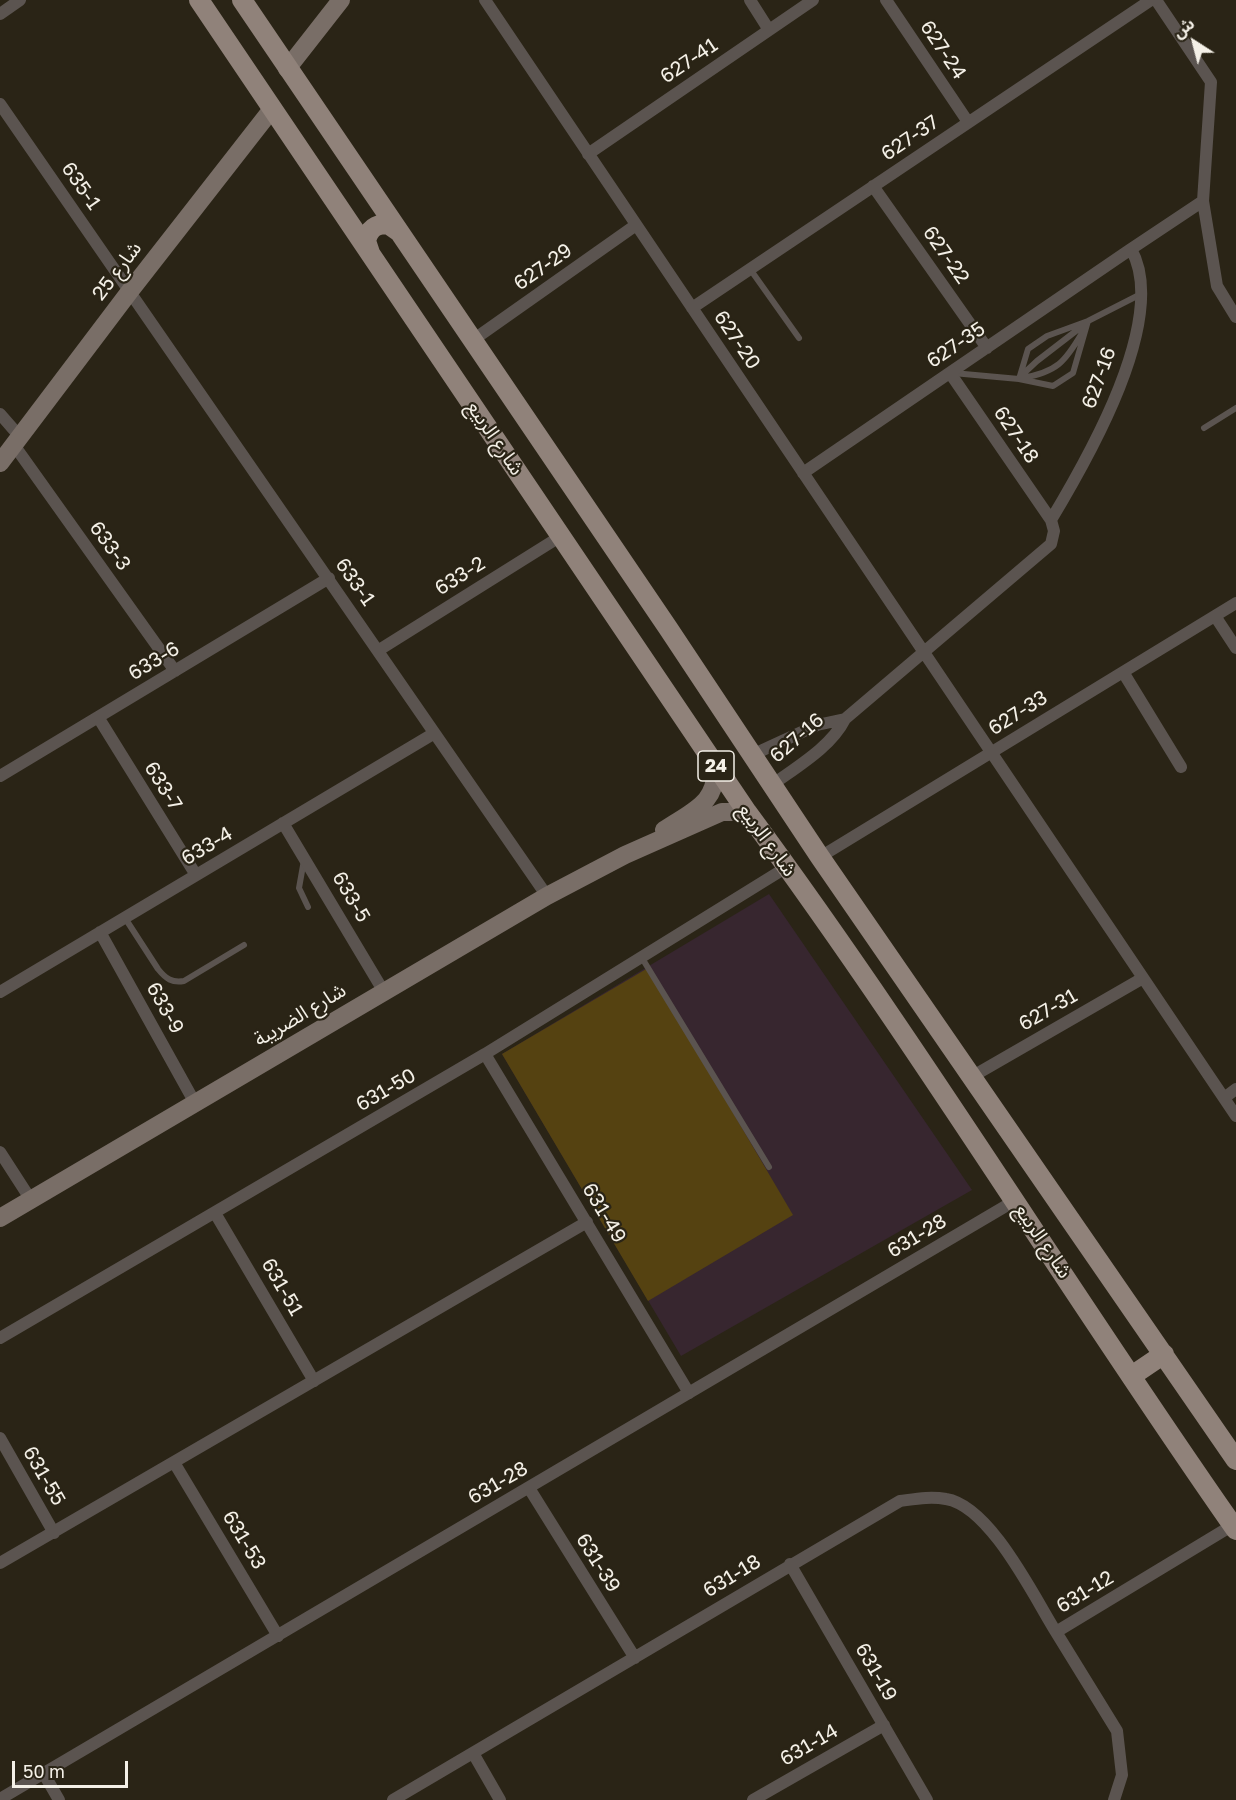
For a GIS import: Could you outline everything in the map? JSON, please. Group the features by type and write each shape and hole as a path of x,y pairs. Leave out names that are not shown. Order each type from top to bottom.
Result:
{"main road":[{"name":"شارع الربيع","path":"199,0 715,765 1016,1200 1234,1528"},
{"name":"شارع الربيع","path":"242,0 820,857 1236,1460"},
{"path":"333,198 347,204 357,201 364,188 362,177"},
{"path":"370,253 366,241 375,226 388,224 398,231"},
{"path":"1133,1375 1164,1354"}],"street":[{"path":"0,14 20,0"},
{"path":"287,69 341,0"},
{"name":"627-20","path":"484,0 1236,1116"},
{"path":"750,0 770,30"},
{"name":"627-41","path":"588,154 813,0"},
{"name":"627-24","path":"886,0 968,122"},
{"name":"627-37","path":"692,308 1151,0"},
{"path":"1156,0 1211,82 1203,201 1216,286 1236,317"},
{"name":"635-1","path":"0,104 130,291"},
{"name":"شارع 25","path":"0,463 272,109"},
{"name":"627-22","path":"873,186 987,348"},
{"path":"1131,249 1203,201"},
{"name":"627-29","path":"473,340 636,225"},
{"name":"627-35","path":"803,473 1131,249"},
{"name":"627-16","path":"772,785 829,740 839,730 845,719 1048,548 1054,531 1051,520 1098,435 1121,384 1138,324 1141,274 1131,249"},
{"name":"633-1","path":"130,291 547,896"},
{"name":"627-18","path":"950,373 1051,520"},
{"name":"633-3","path":"0,414 175,671"},
{"name":"633-2","path":"379,650 561,536"},
{"name":"633-6","path":"0,776 329,578"},
{"name":"627-33","path":"820,857 1236,603"},
{"path":"1215,616 1236,648"},
{"path":"1123,672 1181,766"},
{"name":"633-7","path":"98,717 196,875"},
{"name":"627-16","path":"752,755 817,725 845,719"},
{"name":"633-4","path":"0,992 434,734"},
{"name":"شارع الضريبة","path":"625,855 706,802 717,781 715,765"},
{"name":"شارع الضريبة","path":"0,1218 547,896 625,855 722,812 747,812"},
{"name":"633-5","path":"283,823 384,992"},
{"name":"631-50","path":"0,1338 485,1054 787,867"},
{"name":"633-9","path":"100,932 195,1103"},
{"name":"627-31","path":"973,1076 1143,978"},
{"name":"631-49","path":"485,1054 689,1393"},
{"path":"1224,1098 1236,1089"},
{"path":"0,1152 31,1200"},
{"name":"631-28","path":"0,1799 1016,1200"},
{"name":"631-51","path":"215,1213 314,1381"},
{"path":"0,1563 175,1464 587,1222"},
{"name":"631-55","path":"0,1438 54,1533"},
{"name":"631-53","path":"175,1464 278,1636"},
{"name":"631-39","path":"529,1488 635,1658"},
{"name":"631-18","path":"393,1800 900,1501 928,1498 948,1499 972,1510 988,1524 1056,1632"},
{"name":"631-12","path":"1114,1800 1122,1775 1117,1731 1056,1632 1234,1528"},
{"name":"631-19","path":"790,1564 927,1800"},
{"name":"631-14","path":"753,1800 884,1725"},
{"path":"472,1753 500,1800"},
{"path":"44,1774 58,1800"}],"lane":[{"path":"749,269 799,338"},
{"path":"1018,379 1028,349 1047,336 1088,321 1141,294"},
{"path":"1018,379 1036,361 1088,321"},
{"path":"1018,379 1044,374 1066,360 1088,321"},
{"path":"950,373 1018,379 1053,386 1073,373 1088,321"},
{"path":"1204,428 1236,408"},
{"path":"305,857 299,888 308,907"},
{"path":"125,918 158,969 165,977 175,982 184,981 244,945"},
{"path":"642,958 769,1167"}],"shaded area":[{"path":"769,894 972,1190 681,1356 502,1054"},
{"path":"648,968 793,1215 648,1301 502,1054"}]}
